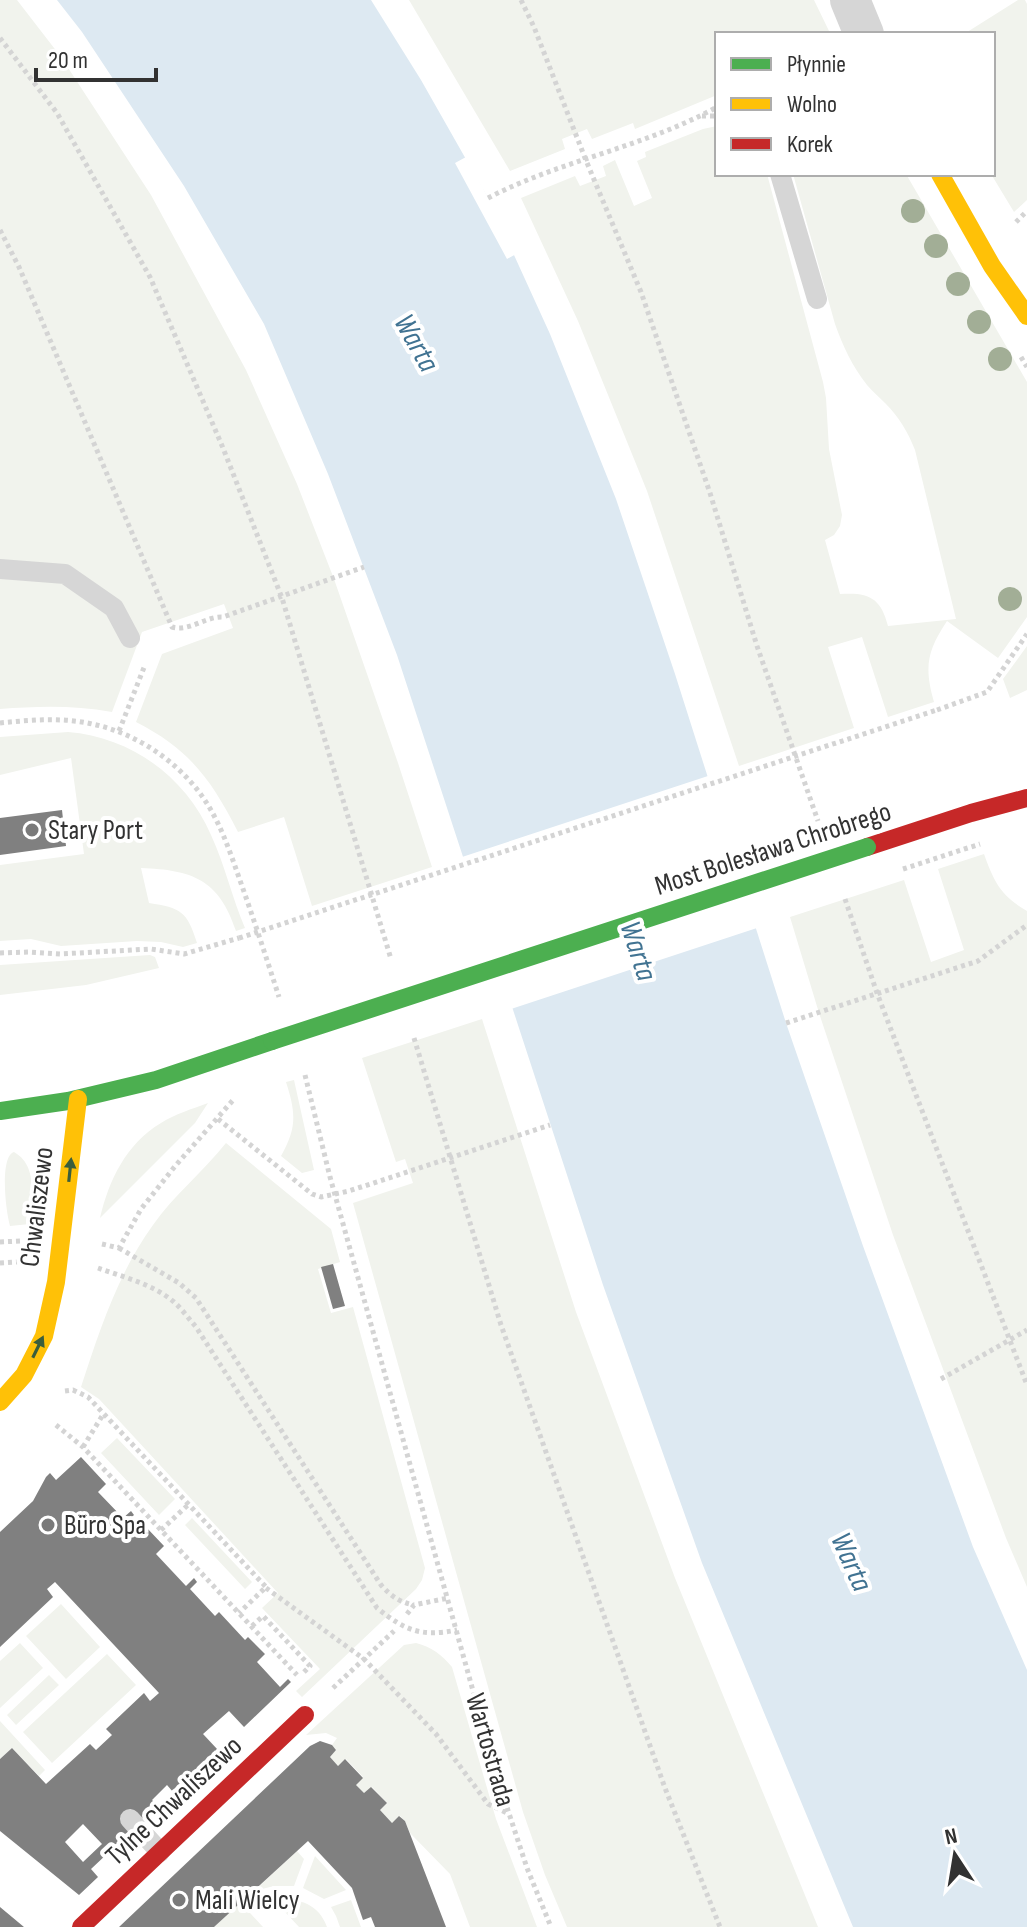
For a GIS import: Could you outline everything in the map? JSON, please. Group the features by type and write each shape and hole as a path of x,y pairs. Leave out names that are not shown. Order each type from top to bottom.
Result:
{"street":[{"path":"850,0 863,32"},
{"path":"941,176 992,266 1027,316"},
{"name":"Most Bolesława Chrobrego","path":"0,1111 78,1099 156,1080 971,813 1027,798"},
{"name":"Chwaliszewo","path":"0,1402 24,1375 44,1336 56,1282 78,1099"},
{"name":"Tylne Chwaliszewo","path":"81,1927 160,1852 206,1823 305,1715"}],"lane":[{"path":"781,176 817,299"},
{"path":"0,569 65,574 114,608 130,638"},
{"path":"130,1819 160,1852"}],"path":[{"path":"521,0 641,292 820,827"},
{"path":"488,198 515,184 640,140 715,108"},
{"path":"701,116 715,116"},
{"path":"1014,224 1027,211"},
{"path":"0,230 19,267 172,627 180,629 223,617 364,567"},
{"path":"0,953 60,954 151,949 184,954 239,938 987,692 1027,634"},
{"path":"119,731 149,654"},
{"path":"841,887 877,993 1027,1385"},
{"path":"786,1023 978,961 1027,925"},
{"path":"119,1248 141,1209 218,1119 312,1194 321,1197 349,1191 550,1125"},
{"path":"62,1240 119,1248 179,1283 196,1298 381,1585 400,1602 414,1605 448,1598"},
{"path":"112,1273 149,1286 174,1302 196,1327 377,1608 389,1618 417,1632 437,1634 457,1630"},
{"path":"941,1379 1027,1330"},
{"path":"73,1390 88,1397 104,1413 266,1587 364,1659 436,1734 488,1804 508,1814"},
{"path":"83,1447 104,1413"},
{"path":"56,1425 83,1447 292,1669"},
{"path":"161,1530 189,1504"},
{"name":"Wartostrada","path":"440,1569 508,1814 551,1927"},
{"path":"239,1613 266,1587"},
{"path":"407,1614 414,1605"},
{"path":"252,1626 263,1616 310,1666 299,1677"},
{"path":"352,1670 394,1631"}],"shaded area":[{"path":"0,0 17,0 61,57 151,195 246,370 297,484 334,579 432,867 312,906 284,817 238,832 197,767 170,743 136,722 162,654 233,628 224,604 142,632 112,712 56,707 0,709"},
{"path":"409,0 814,0 829,32 715,32 715,96 635,129 633,123 592,139 587,129 562,139 565,149 510,171"},
{"path":"1018,0 1025,0 1027,200 1014,212 992,176 995,176 995,32 967,32"},
{"path":"715,126 715,176 768,176 826,398 829,449 842,515 834,535 825,540 840,594 859,594 872,599 882,609 888,626 956,619 915,450 899,419 867,385 845,348 835,324 794,176 907,176 1027,382 1027,617 998,658 947,621 935,641 929,660 934,702 888,717 862,637 828,647 854,728 739,766 647,491 578,321 521,198 575,176 580,186 606,176 603,166 615,160 634,206 652,198 637,161 646,157 645,152"},
{"path":"1027,646 1027,690 1010,698 1003,679"},
{"path":"68,732 91,735 134,751 171,778 187,795 211,835 245,928 236,931 221,900 201,881 175,871 141,868 149,903 181,913 190,924 197,943 183,947 137,941 61,946 31,939 0,941 0,865 84,854 71,758 0,775 0,737"},
{"path":"984,854 1000,887 1011,900 1027,911 1027,1587 893,1235 790,917 904,880 931,962 964,950 938,869"},
{"path":"155,957 159,968 86,985 0,995 0,965"},
{"path":"482,1019 576,1312 675,1578 818,1927 567,1927 545,1875 523,1812 353,1203 413,1183 405,1159 396,1162 362,1058"},
{"path":"294,1080 314,1170 302,1173 281,1156 290,1137 293,1120 286,1082"},
{"path":"208,1103 195,1123 100,1218 114,1177 138,1141 166,1120"},
{"path":"226,1143 331,1229 340,1262 318,1269 331,1313 353,1307 425,1568 416,1589 302,1697 296,1691 320,1669 262,1608 278,1593 99,1399 81,1387 111,1303 141,1243 170,1204"},
{"path":"14,1152 27,1166 32,1184 30,1224 10,1226 5,1172"},
{"path":"117,1438 175,1499 159,1515 101,1453"},
{"path":"192,1518 252,1582 245,1589 185,1525"},
{"path":"61,1604 100,1647 66,1679 26,1636"},
{"path":"20,1643 43,1668 0,1708 0,1661"},
{"path":"416,1643 436,1652 452,1667 496,1819 537,1927 470,1927 450,1874 410,1833 400,1816 392,1823 380,1810 387,1803 372,1787 364,1793 356,1785 363,1777 346,1759 338,1766 330,1757 336,1750 332,1745 337,1738 326,1733 306,1735 404,1645"},
{"path":"107,1654 136,1685 52,1763 23,1732"},
{"path":"49,1675 59,1685 16,1725 7,1715"},
{"path":"0,1721 45,1770 39,1776 12,1748 0,1759"},
{"path":"297,1851 304,1859 294,1886 274,1886 254,1891"},
{"path":"315,1856 346,1890 324,1899 303,1888"},
{"path":"273,1899 305,1903 318,1912 327,1927 299,1927"},
{"path":"351,1900 361,1927 340,1927 331,1907"},
{"path":"240,1902 263,1927 214,1927"}],"water":[{"name":"Warta","path":"57,0 371,0 488,198 550,334 616,499 786,1023 863,1246 973,1547 1027,1670 1027,1927 853,1927 702,1563 603,1285 397,655 328,474 264,324 184,186 82,32"}],"pier":[{"path":"466,157 518,253 507,259 455,163"},
{"path":"711,775 760,927 508,1010 459,858"}],"building":[{"name":"Stary Port","path":"62,810 66,846 0,855 0,818"},
{"path":"333,1264 345,1306 333,1309 321,1267"},
{"path":"81,1457 106,1484 98,1492 123,1518 131,1511 134,1515 126,1522 138,1534 146,1527 164,1546 156,1554 186,1586 194,1578 197,1582 190,1589 215,1616 219,1612 245,1640 248,1637 265,1654 257,1662 280,1687 288,1679 291,1682 244,1727 229,1711 203,1734 218,1750 173,1792 167,1785 152,1800 158,1806 91,1869 98,1877 79,1895 0,1831 0,1759 12,1748 46,1784 90,1744 96,1750 112,1735 106,1729 144,1693 150,1701 159,1693 55,1582 47,1589 53,1597 0,1647 0,1532 33,1501 50,1473 56,1480","holes":["83,1824 102,1844 83,1862 65,1842"]},
{"path":"320,1741 336,1750 330,1757 338,1766 345,1759 363,1778 356,1785 364,1793 371,1787 387,1803 380,1810 392,1823 399,1816 405,1821 446,1927 375,1927 371,1917 363,1920 352,1888 308,1841 214,1927 119,1927 310,1746"},
{"path":"0,1907 24,1927 0,1927"}],"traffic: fast":[{"path":"272,1041 867,847"},
{"path":"0,1111 68,1101 156,1080 272,1041"}],"traffic: slow":[{"path":"941,176 992,266 1027,316"},
{"path":"0,1402 24,1375 44,1336 56,1282 78,1099"}],"traffic: jam":[{"path":"867,847 1027,798"},
{"path":"81,1927 305,1715"}],"place":[{"name":"Stary Port","path":"32,830"},
{"name":"Büro Spa","path":"48,1525"},
{"name":"Mali Wielcy","path":"179,1900"}]}
